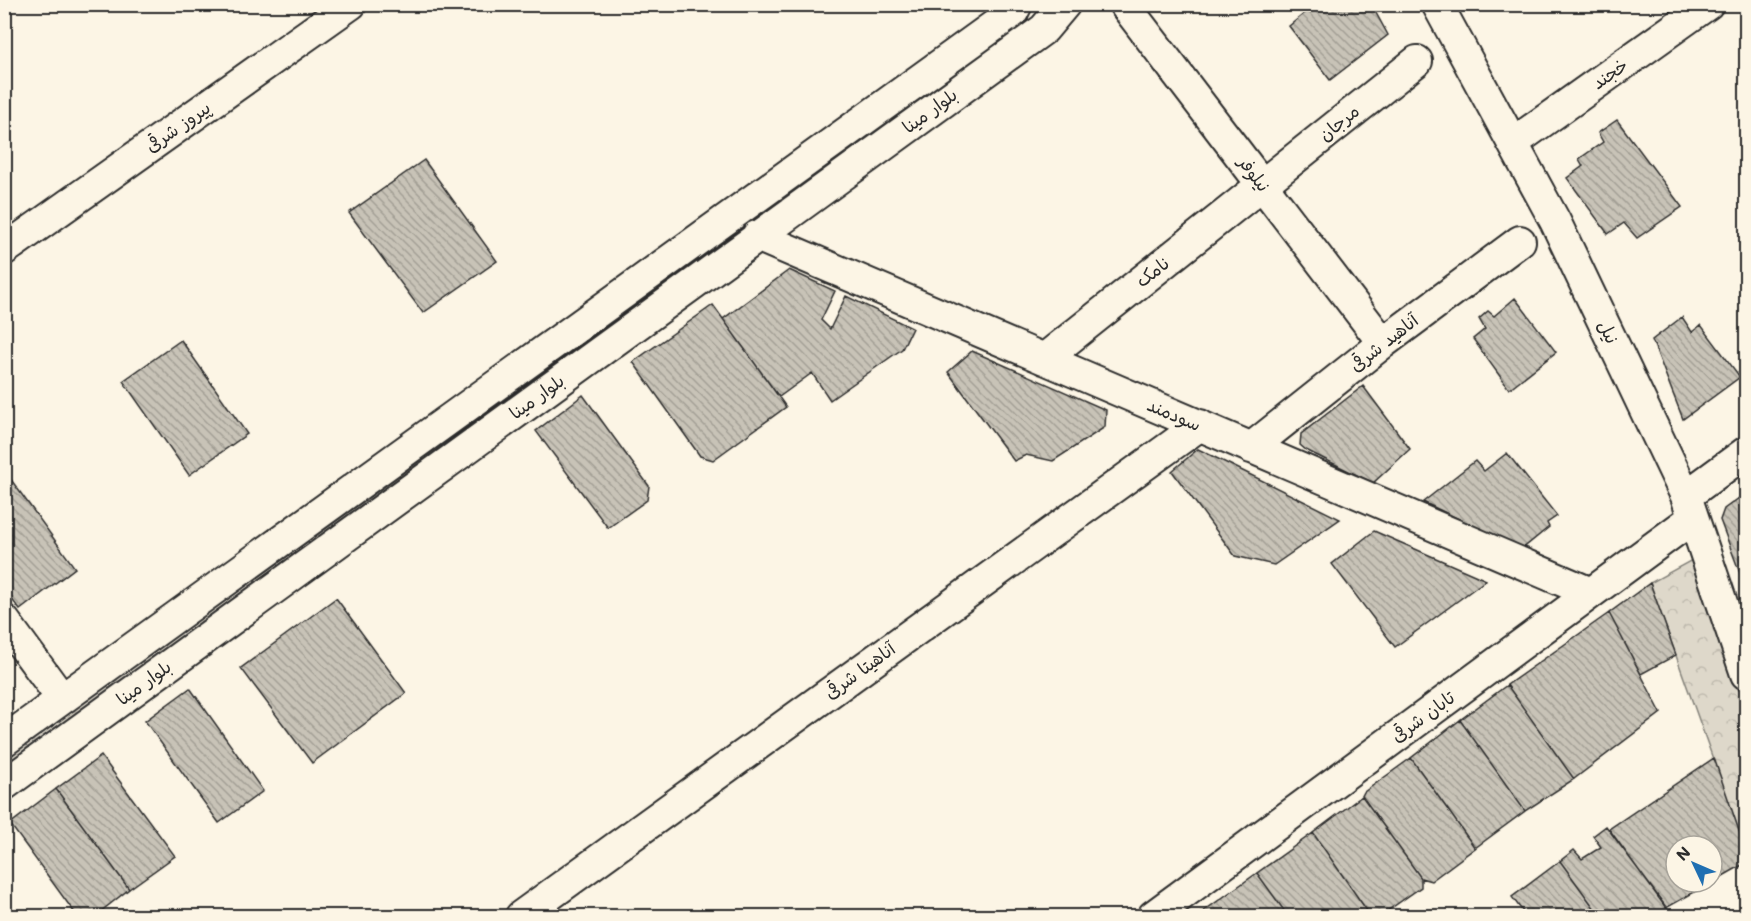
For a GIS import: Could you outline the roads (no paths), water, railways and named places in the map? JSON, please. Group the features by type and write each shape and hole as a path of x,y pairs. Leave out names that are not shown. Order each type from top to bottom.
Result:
{"street":[{"name":"پیروز شرقی","path":"4,250 351,4"},
{"name":"بلوار مینا","path":"4,741 994,26 1013,12 1017,4"},
{"name":"بلوار مینا","path":"4,785 1044,29 1065,4"},
{"name":"نیلوفر","path":"1124,4 1383,343"},
{"name":"نیل","path":"1437,4 1555,221 1690,507 1746,674"},
{"name":"خجند","path":"1513,143 1708,4"},
{"name":"مرجان","path":"1262,185 1417,61"},
{"name":"نامک","path":"1044,359 1262,185"},
{"name":"سودمند","path":"758,236 1591,593"},
{"name":"آناهید شرقی","path":"1251,448 1383,343 1520,241"},
{"name":"آناهیتا شرقی","path":"521,916 1200,425"},
{"name":"تابان شرقی","path":"1153,916 1591,593 1690,507 1746,452"},
{"path":"4,620 62,699"}]}
